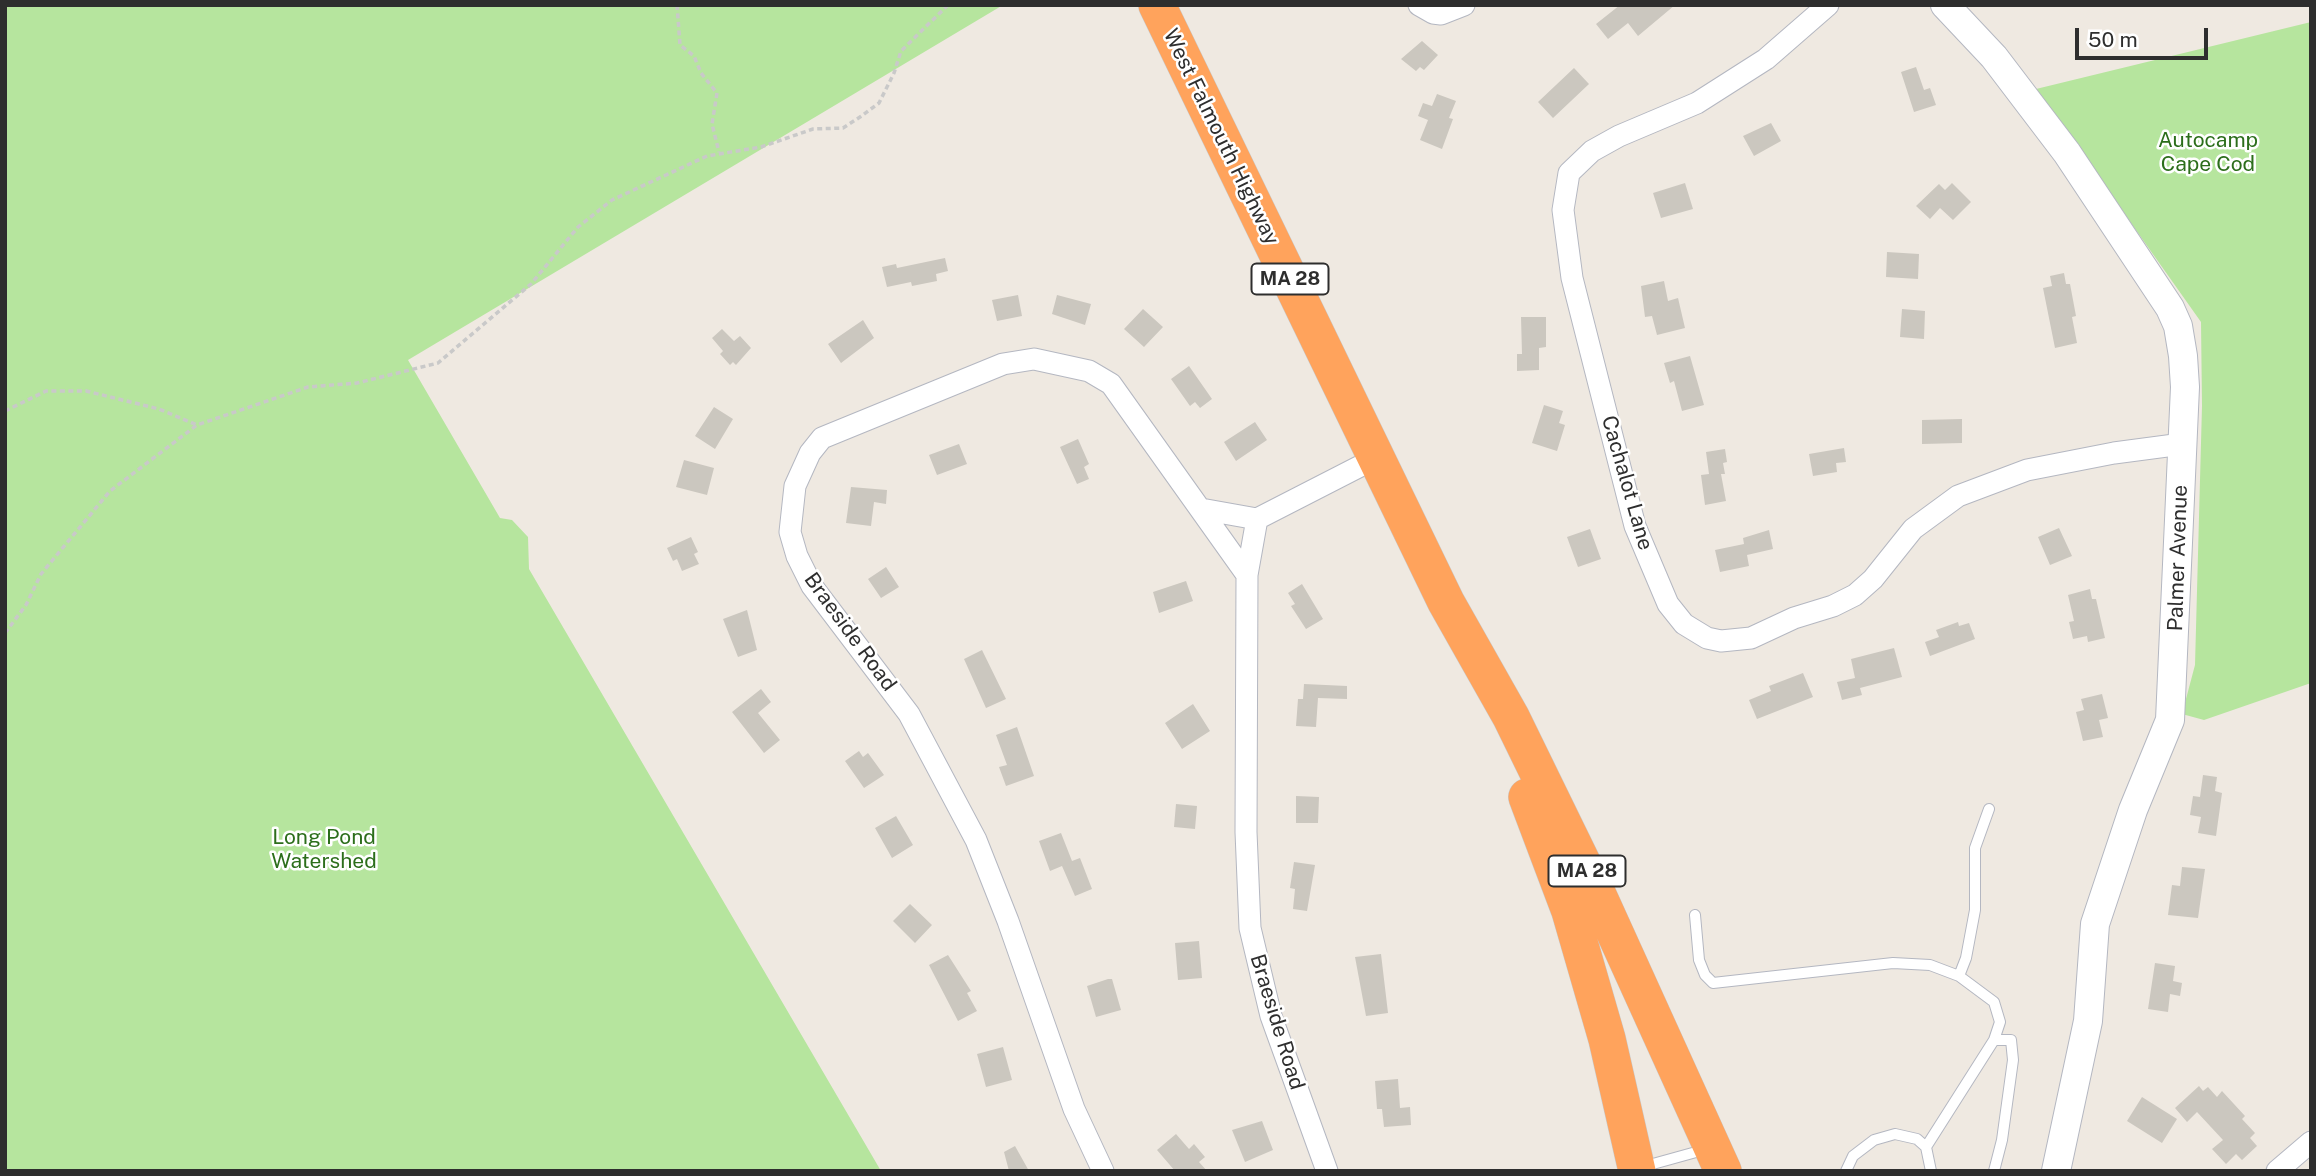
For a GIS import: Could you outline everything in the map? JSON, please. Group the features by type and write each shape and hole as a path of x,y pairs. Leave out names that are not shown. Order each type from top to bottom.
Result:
{"highway":[{"name":"West Falmouth Highway","path":"1157,5 1376,458"},
{"name":"MA 28","path":"1376,458 1446,602 1511,717 1590,878 1718,1159"},
{"name":"MA 28","path":"1446,602 1570,911 1606,1039 1637,1170"}],"main road":[{"name":"Palmer Avenue","path":"1945,5 2027,98 2170,308 2178,326 2183,356 2182,444 2170,720 2133,810 2098,914 2090,964 2088,1021 2056,1171"}],"street":[{"path":"1419,5 1433,13 1441,14 1464,5"},
{"name":"Cachalot Lane","path":"1828,5 1766,59 1697,103 1601,146 1575,165 1569,173 1563,210 1572,278 1635,526 1668,604 1684,624 1707,638 1721,641 1751,638 1855,595 1873,579 1913,529 1970,491 2027,470 2114,453 2182,444"},
{"name":"Braeside Road","path":"1103,1171 1074,1109 1008,921 976,840 909,714 813,586 797,556 790,532 791,509 802,468 822,438 1003,364 1034,359 1089,371 1111,384 1247,575"},
{"path":"1201,509 1257,519 1376,458"},
{"name":"Braeside Road","path":"1257,519 1247,575 1246,832 1250,928 1270,1016 1327,1171"},
{"path":"2277,1171 2311,1142"}],"lane":[{"path":"1959,976 1966,958 1975,910 1976,848 1989,809"},
{"path":"1695,915 1699,960 1705,975 1713,983 1892,963 1930,965 1959,976 1994,1002 2000,1022 1994,1040 1926,1147"},
{"path":"1994,1040 2011,1040 2013,1060 2002,1140 1994,1171"},
{"path":"1846,1171 1853,1156 1874,1140 1895,1134 1917,1139 1926,1147 1931,1171"},
{"path":"1637,1170 1718,1159"}],"path":[{"path":"677,5 680,45 694,56 701,74 717,93 712,124 719,152"},
{"path":"5,632 26,604 41,574 110,491 197,425 308,387 357,383 438,363 531,284 578,227 612,200 719,152 761,146 813,129 843,128 860,117 879,103 901,51 948,5"},
{"path":"5,411 47,391 86,391 159,410 197,425"}],"green space":[{"name":"Long Pond Watershed","path":"5,5 1003,5 408,360 500,518 512,520 528,537 529,569 881,1171 5,1171"},
{"name":"Autocamp Cape Cod","path":"2311,22 2311,683 2204,720 2182,714 2195,665 2202,406 2201,322 2036,89"}],"building":[{"path":"1620,5 1675,5 1638,36 1628,23 1608,39 1596,24"},
{"path":"1422,41 1438,55 1424,70 1420,67 1416,71 1401,59"},
{"path":"1916,67 1924,90 1930,88 1936,105 1914,112 1901,72"},
{"path":"1574,68 1589,84 1553,118 1538,102"},
{"path":"1437,94 1456,101 1449,118 1453,119 1442,149 1420,140 1428,120 1418,116 1423,103 1432,106"},
{"path":"1771,123 1781,141 1754,156 1743,136"},
{"path":"1685,183 1693,209 1661,218 1653,193"},
{"path":"1952,183 1971,202 1953,220 1940,208 1930,219 1916,206 1939,184 1945,190"},
{"path":"1887,252 1919,254 1918,279 1886,277"},
{"path":"945,258 948,271 936,274 937,281 912,286 911,282 887,287 882,267 896,264 897,268"},
{"path":"2064,273 2066,284 2070,284 2076,316 2072,317 2077,343 2055,348 2043,288 2052,286 2050,276"},
{"path":"1664,281 1668,301 1678,298 1685,328 1657,335 1652,316 1645,317 1641,286"},
{"path":"1018,295 1022,316 997,321 992,300"},
{"path":"1057,295 1091,304 1085,325 1052,314"},
{"path":"1143,309 1163,327 1144,347 1124,329"},
{"path":"1902,309 1925,311 1924,339 1900,337"},
{"path":"1521,317 1546,317 1546,347 1539,348 1539,370 1517,371 1517,354 1522,354"},
{"path":"863,320 874,338 841,363 828,344"},
{"path":"722,329 734,341 740,336 751,348 736,365 733,362 730,365 720,354 723,351 712,338"},
{"path":"1690,356 1704,405 1682,411 1674,381 1670,383 1664,363"},
{"path":"1189,366 1212,399 1200,408 1195,402 1190,406 1171,379"},
{"path":"1544,405 1563,411 1559,423 1565,425 1557,451 1532,443"},
{"path":"714,407 733,419 715,449 695,436"},
{"path":"1962,419 1962,443 1922,444 1922,420"},
{"path":"1255,422 1267,440 1236,461 1224,442"},
{"path":"1078,439 1089,464 1084,467 1089,479 1077,484 1060,447"},
{"path":"959,444 967,464 937,475 929,455"},
{"path":"1844,448 1846,462 1836,463 1837,472 1813,476 1809,454"},
{"path":"1725,449 1727,462 1723,463 1725,474 1721,474 1726,501 1705,505 1701,475 1709,474 1706,452"},
{"path":"684,460 714,468 707,495 676,487"},
{"path":"851,487 887,490 886,504 874,502 871,526 846,523"},
{"path":"2059,528 2072,556 2050,565 2038,537"},
{"path":"1590,529 1601,559 1578,567 1567,537"},
{"path":"1769,530 1773,549 1747,555 1749,566 1720,572 1715,550 1744,544 1743,538"},
{"path":"691,537 698,552 694,554 699,564 682,571 677,559 673,561 667,548"},
{"path":"886,567 899,587 881,598 868,579"},
{"path":"1186,581 1193,601 1159,613 1153,592"},
{"path":"1302,584 1323,619 1306,629 1291,606 1295,604 1288,593"},
{"path":"2090,589 2092,599 2096,599 2105,638 2088,642 2087,636 2073,639 2069,622 2074,621 2068,595"},
{"path":"747,610 757,650 738,657 723,619"},
{"path":"1958,622 1959,626 1969,623 1975,639 1930,656 1925,642 1939,637 1936,630"},
{"path":"1894,648 1902,677 1860,688 1862,695 1842,700 1837,682 1855,678 1851,659"},
{"path":"982,650 1006,699 986,708 964,659"},
{"path":"1803,673 1813,697 1757,719 1749,700 1771,691 1769,686"},
{"path":"1304,684 1347,686 1347,699 1318,698 1316,727 1296,726 1298,699 1303,699"},
{"path":"761,689 771,702 758,713 780,740 764,753 732,712"},
{"path":"2102,694 2108,718 2099,720 2103,737 2083,741 2076,712 2084,710 2081,699"},
{"path":"1193,704 1210,731 1182,749 1165,723"},
{"path":"1017,727 1034,776 1006,786 999,767 1007,765 996,735"},
{"path":"859,751 863,757 868,753 884,775 864,788 845,761"},
{"path":"2203,775 2217,777 2215,791 2222,793 2216,836 2198,833 2201,817 2190,815 2193,796 2200,797"},
{"path":"1296,796 1319,797 1318,823 1296,823"},
{"path":"1176,804 1197,806 1195,829 1174,827"},
{"path":"896,816 913,845 892,858 875,828"},
{"path":"1061,833 1072,861 1080,858 1092,889 1075,896 1062,866 1050,871 1039,841"},
{"path":"1294,862 1315,865 1307,911 1293,909 1295,889 1290,888"},
{"path":"2182,867 2205,869 2198,918 2168,915 2172,885 2180,886"},
{"path":"910,904 932,925 915,943 893,921"},
{"path":"1199,941 1202,978 1178,980 1175,943"},
{"path":"1381,954 1388,1013 1366,1016 1355,957"},
{"path":"948,955 971,991 967,993 977,1011 958,1021 929,965"},
{"path":"2155,963 2175,966 2173,981 2182,983 2180,996 2170,994 2168,1012 2148,1009"},
{"path":"1112,979 1121,1010 1096,1017 1087,986"},
{"path":"1003,1047 1012,1080 986,1087 977,1054"},
{"path":"1398,1079 1400,1108 1410,1107 1411,1125 1384,1127 1382,1109 1377,1109 1375,1081"},
{"path":"2199,1086 2203,1091 2208,1087 2217,1097 2222,1091 2245,1116 2242,1119 2255,1133 2250,1138 2257,1146 2242,1160 2236,1154 2226,1164 2212,1149 2223,1140 2197,1112 2187,1122 2175,1108"},
{"path":"2142,1097 2177,1119 2162,1143 2127,1121"},
{"path":"1262,1121 1273,1150 1245,1162 1232,1130"},
{"path":"1176,1134 1189,1149 1194,1144 1205,1157 1199,1162 1207,1171 1175,1171 1157,1150"},
{"path":"1015,1146 1029,1171 1009,1171 1004,1152"}]}
